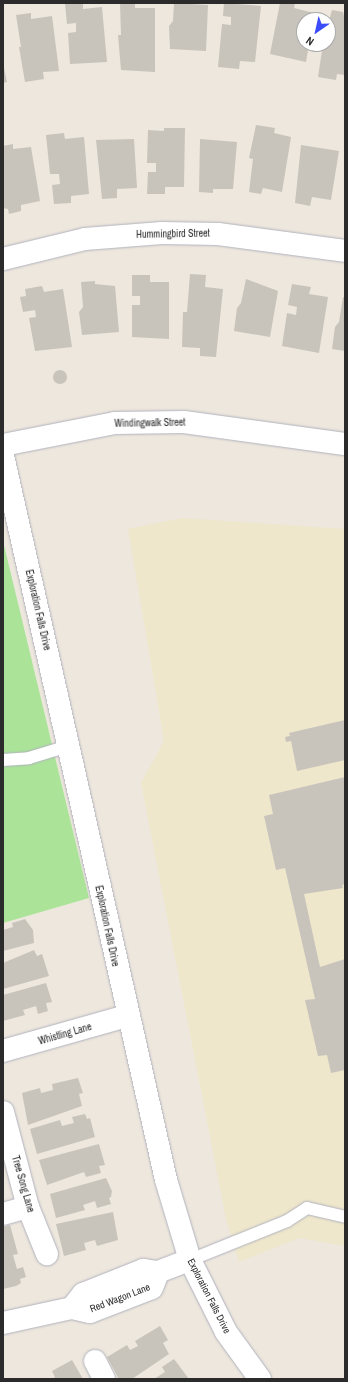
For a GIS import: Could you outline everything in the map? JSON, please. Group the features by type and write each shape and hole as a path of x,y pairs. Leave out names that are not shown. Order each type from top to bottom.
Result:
{"street":[{"name":"Hummingbird Street","path":"3,260 85,239 162,233 218,234 345,251"},
{"name":"Windingwalk Street","path":"3,445 115,423 184,422 345,444"},
{"name":"Exploration Falls Drive","path":"3,456 127,1016 166,1180 190,1260 226,1332 260,1379"},
{"name":"Whistling Lane","path":"3,1051 127,1016"},
{"name":"Tree Song Lane","path":"3,1112 28,1207 47,1254"},
{"path":"3,1214 28,1207"},
{"name":"Red Wagon Lane","path":"3,1323 72,1308 90,1312 152,1288 158,1272 190,1260"}],"lane":[{"path":"3,760 29,758 68,746"},
{"path":"190,1260 288,1221 307,1208 345,1217"}],"shaded area":[{"path":"182,518 345,529 345,1246 300,1238 239,1262 226,1219 141,783 164,741 128,529"}],"green space":[{"path":"3,541 89,898 3,923"}],"building":[{"path":"83,3 83,9 102,7 107,62 70,64 68,33 76,32 76,23 67,24 65,4"},
{"path":"120,3 135,3 135,8 155,8 155,72 121,70 118,35 121,35"},
{"path":"174,3 208,5 206,51 170,49 169,26 173,21"},
{"path":"224,3 261,6 255,62 240,61 239,69 218,67 222,24 231,25 231,17 223,16"},
{"path":"280,3 295,3 294,8 310,12 296,12 296,52 308,52 306,62 270,54"},
{"path":"332,10 343,12 345,20 345,75 337,74 336,80 318,77 322,52 336,52 336,12 331,12"},
{"path":"31,13 31,19 52,16 59,71 43,72 44,79 25,82 19,47 21,47 16,15"},
{"path":"3,63 7,82 3,83"},
{"path":"256,125 275,128 274,133 291,137 282,192 263,188 261,194 249,192 253,159 249,158"},
{"path":"164,128 185,128 184,187 165,187 165,194 147,194 148,172 156,172 156,163 147,163 148,130 164,131"},
{"path":"64,133 65,139 84,137 89,194 71,196 71,203 54,204 52,185 60,184 59,174 50,174 46,135"},
{"path":"134,139 137,188 117,189 117,198 102,199 96,140"},
{"path":"200,139 237,142 233,189 213,189 213,193 199,192"},
{"path":"13,144 13,149 31,147 40,201 21,205 21,211 9,214 8,209 3,208 3,146"},
{"path":"301,145 339,151 331,200 312,197 310,206 295,203"},
{"path":"190,274 206,275 205,287 223,289 216,357 200,356 200,348 182,347 183,312 187,312"},
{"path":"132,275 150,275 150,282 169,282 169,339 132,337 132,305 140,305 140,296 132,296"},
{"path":"246,279 278,291 270,337 234,331 237,308 241,303"},
{"path":"95,281 95,284 115,286 119,332 82,335 79,312 83,307 81,282"},
{"path":"292,284 311,287 309,294 328,297 319,353 282,346 287,313 296,315 297,307 288,305"},
{"path":"42,286 44,292 63,289 72,347 35,351 29,318 36,317 35,310 23,312 20,297 26,296 25,289"},
{"path":"343,297 345,297 345,351 332,349 335,327 339,322"},
{"path":"60,370 65,372 67,377 65,382 60,384 55,382 53,377 55,372"},
{"path":"345,720 345,760 297,771 291,741 286,742 285,737 290,736 289,733"},
{"path":"345,777 345,884 342,885 343,888 304,894 320,967 345,959 345,1070 331,1073 327,1055 318,1056 305,1000 315,999 285,868 276,870 264,816 273,814 269,795"},
{"path":"25,919 33,930 34,943 3,951 3,930 13,927 12,923"},
{"path":"34,950 37,956 42,954 49,976 3,989 3,963"},
{"path":"46,983 52,1002 46,1003 48,1011 38,1014 36,1006 23,1010 25,1015 3,1021 3,995"},
{"path":"78,1078 83,1093 79,1094 82,1106 28,1125 22,1093 40,1088 41,1093 53,1090 52,1084"},
{"path":"85,1114 87,1119 90,1118 95,1137 37,1154 30,1129 60,1120 62,1126 74,1123 72,1117"},
{"path":"99,1144 105,1165 99,1166 101,1173 86,1177 84,1172 47,1185 39,1160"},
{"path":"106,1178 112,1191 111,1197 109,1198 111,1204 97,1208 95,1201 83,1205 85,1210 56,1218 50,1194"},
{"path":"113,1212 118,1240 97,1246 95,1240 84,1243 86,1250 64,1256 56,1224"},
{"path":"10,1225 18,1254 13,1255 17,1269 23,1267 26,1277 20,1279 21,1283 16,1286 3,1289 3,1227"},
{"path":"160,1326 168,1340 163,1343 169,1354 132,1379 119,1379 107,1357 127,1345 130,1350 138,1346 135,1341"},
{"path":"174,1359 189,1379 154,1379 165,1372 162,1367"},
{"path":"72,1360 83,1379 52,1379 55,1377 52,1371"}]}
